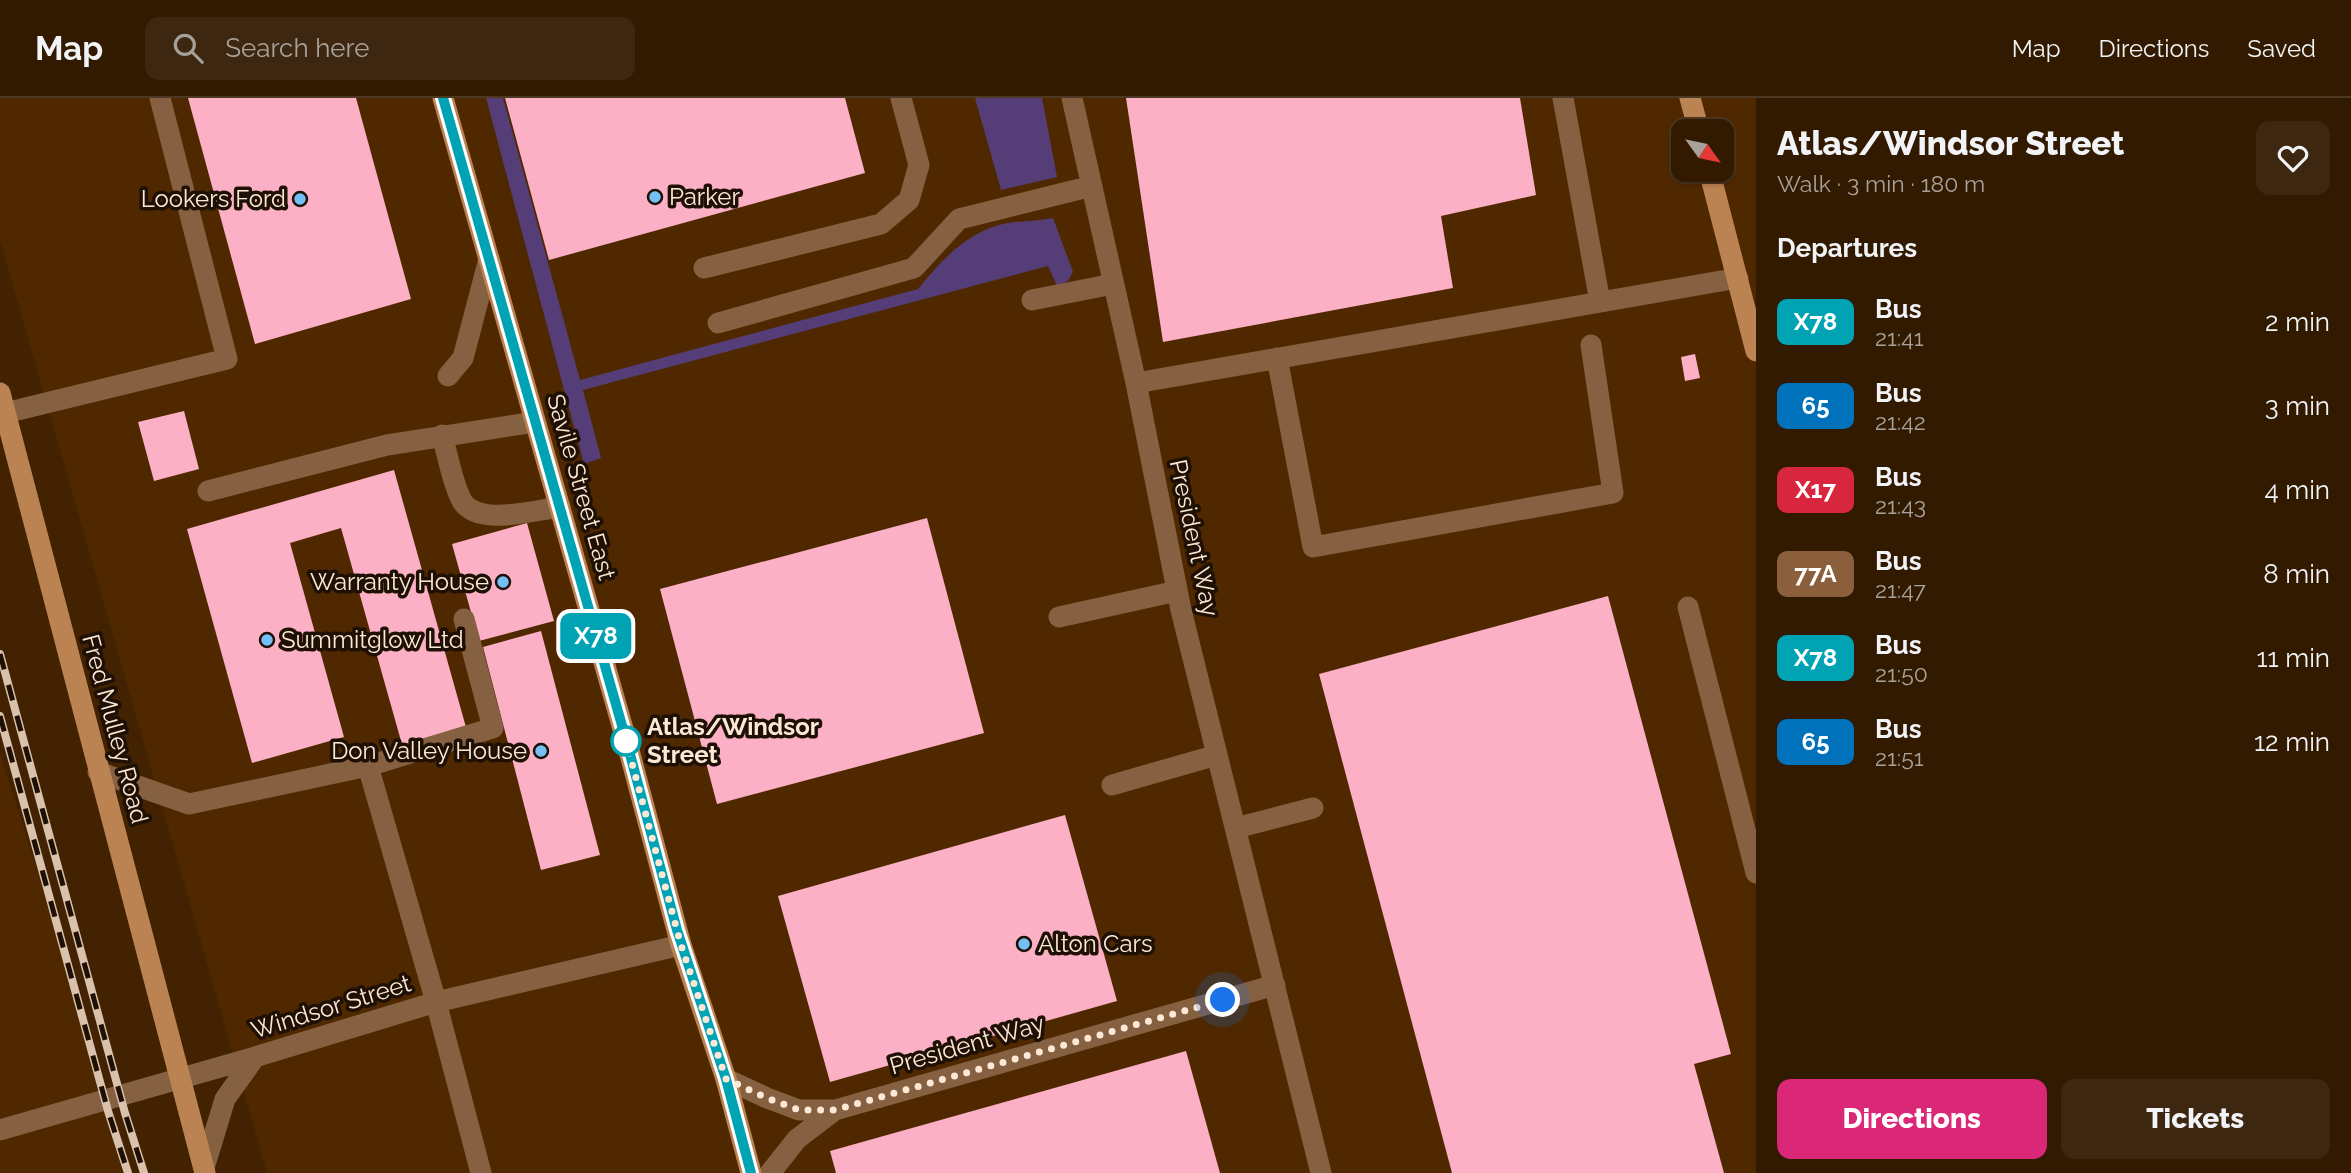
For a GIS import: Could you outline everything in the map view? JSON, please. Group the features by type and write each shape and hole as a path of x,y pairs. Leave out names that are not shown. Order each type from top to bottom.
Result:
{"main road":[{"name":"Savile Street East","path":"443,98 627,743 681,945 726,1079 751,1173"},
{"path":"1690,98 1696,119"},
{"path":"1712,182 1756,351"},
{"name":"Fred Mulley Road","path":"3,403 98,772 205,1170"}],"street":[{"path":"3,403 227,359 160,98"},
{"path":"704,268 881,225 909,200 919,165 901,98"},
{"name":"President Way","path":"1072,98 1136,383 1177,591 1321,1173"},
{"path":"1563,98 1600,302"},
{"path":"718,323 914,268 959,219 1092,186"},
{"path":"449,376 463,358 489,259"},
{"path":"1136,383 1738,278"},
{"path":"1032,300 1113,284"},
{"path":"1278,358 1314,547 1613,493 1591,345"},
{"path":"208,491 387,445 535,422"},
{"path":"442,435 461,499 473,512 497,516 560,507"},
{"path":"1059,617 1177,591"},
{"path":"1688,607 1756,873"},
{"path":"98,772 189,804 368,766 493,728 464,619"},
{"path":"1112,785 1217,755"},
{"path":"368,766 436,1002 481,1173"},
{"path":"1236,828 1313,808"},
{"name":"Windsor Street","path":"0,1130 255,1058 436,1002 681,945"},
{"name":"President Way","path":"726,1079 799,1110 835,1110 1275,985"},
{"path":"205,1170 225,1099 255,1058"},
{"name":"President Way","path":"770,1173 797,1139 835,1110"}],"shaded area":[{"path":"0,98 1756,98 1756,1173 267,1173 0,240"},
{"path":"486,98 503,98 580,380 918,289 964,242 987,229 1005,223 1053,218 1073,272 1068,281 1057,286 1048,266 583,390 601,458 584,464"},
{"path":"975,98 1042,98 1057,177 1001,190"},
{"path":"0,753 133,1173 0,1173"}],"building":[{"name":"Lookers Ford","path":"188,98 356,98 411,299 255,344"},
{"name":"Parker","path":"505,98 845,98 865,173 549,260"},
{"path":"1126,98 1520,98 1536,195 1441,216 1453,288 1163,342"},
{"path":"1695,354 1700,378 1685,381 1681,357"},
{"path":"184,411 199,469 154,481 138,422"},
{"path":"394,470 467,731 403,748 341,528 290,543 344,737 252,763 187,529"},
{"path":"927,518 984,733 717,804 660,589"},
{"name":"Warranty House","path":"527,523 554,621 479,641 452,544"},
{"path":"1608,596 1731,1054 1694,1064 1724,1173 1452,1173 1319,674"},
{"name":"Don Valley House","path":"541,631 600,855 541,870 483,647"},
{"path":"1065,815 1117,1001 830,1082 778,896"},
{"path":"1186,1051 1220,1173 836,1173 830,1151"}],"railway":[{"path":"0,654 125,1113 144,1173"},
{"path":"0,716 108,1111 128,1173"}],"bus line":[{"name":"X78","path":"443,98 627,743 681,945 726,1079 751,1173"}],"place":[{"name":"Parker","path":"655,197"},
{"name":"Lookers Ford","path":"300,199"},
{"name":"Warranty House","path":"503,582"},
{"name":"Summitglow Ltd","path":"267,640"},
{"name":"Atlas/Windsor Street","path":"626,741"},
{"name":"Don Valley House","path":"541,751"},
{"name":"Alton Cars","path":"1024,944"}],"route":[{"path":"626,741 681,945 726,1079 767,1098 799,1110 835,1110 1223,1000"}]}
